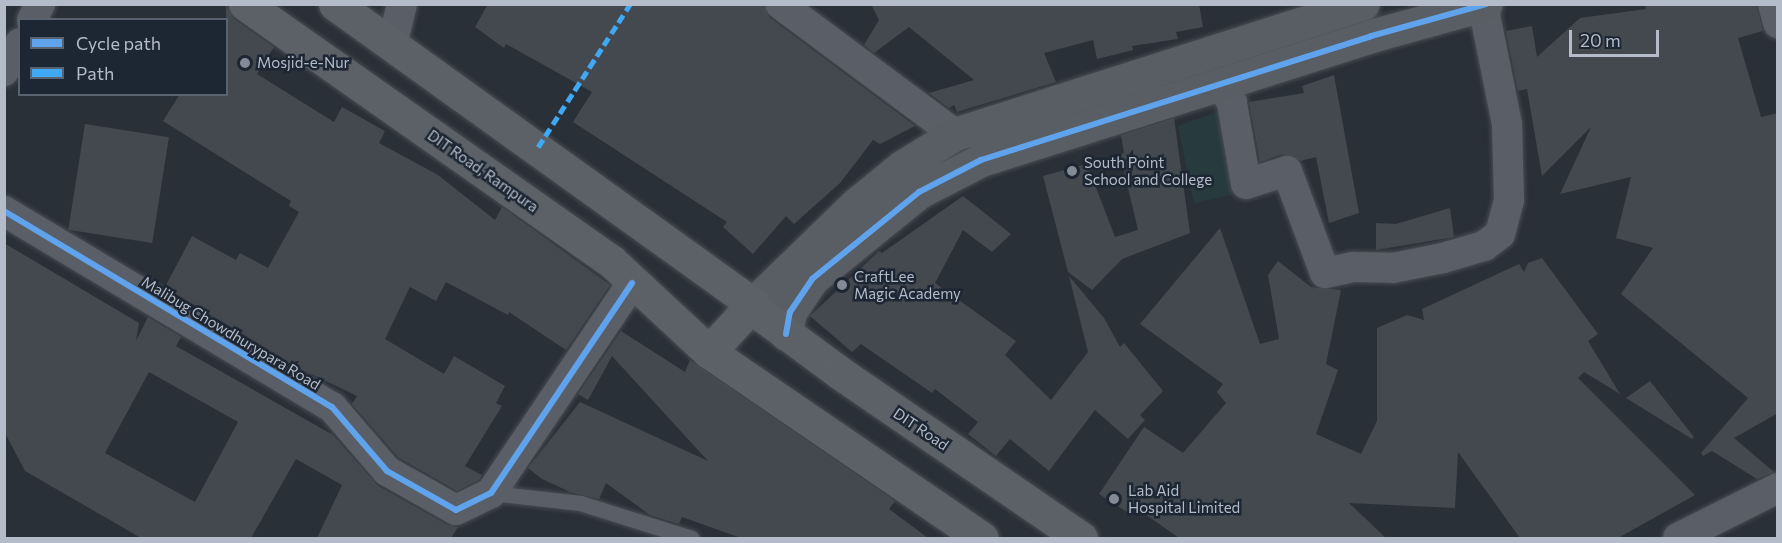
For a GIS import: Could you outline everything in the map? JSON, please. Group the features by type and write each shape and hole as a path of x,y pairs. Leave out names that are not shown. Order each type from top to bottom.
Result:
{"main road":[{"name":"DIT Road, Rampura","path":"245,4 611,261 632,283 709,352"},
{"path":"335,4 767,318 709,352 982,538"},
{"name":"DIT Road","path":"767,318 1081,538"}],"street":[{"path":"33,18 40,4"},
{"path":"392,45 402,4"},
{"path":"780,4 955,134"},
{"path":"767,318 855,205 903,166 955,134 1363,4"},
{"path":"1773,4 1778,23"},
{"path":"767,318 790,312 812,279 919,192 981,160 1221,83 1484,5 1508,124 1509,200 1500,234 1484,246 1443,258 1393,268 1354,267 1325,273 1287,171 1246,184 1232,103 1221,83"},
{"path":"4,71 18,46"},
{"name":"Malibug Chowdhurypara Road","path":"4,211 332,407 387,471 456,510 491,493"},
{"path":"491,493 632,283"},
{"path":"1678,538 1778,488"}],"lane":[{"path":"491,493 580,503 692,538"}],"green space":[{"path":"1228,108 1240,193 1194,203 1178,126"}],"building":[{"path":"488,4 763,4 770,18 915,126 880,144 873,140 840,183 794,224 786,216 753,254 723,227 727,222 573,122 592,92 506,44 504,48 475,27"},
{"path":"871,4 1199,4 1203,27 1176,32 1178,39 1132,46 1133,50 1097,59 1093,40 1044,53 1056,82 957,112 954,105 949,108 929,93 974,80 909,27 874,53 864,45 879,20"},
{"path":"1645,4 1756,4 1763,31 1738,38 1761,117 1778,113 1778,413 1734,438 1774,472 1757,479 1712,451 1703,456 1701,453 1748,398 1621,294 1653,248 1616,238 1631,177 1560,194 1591,127 1542,176 1527,89 1518,91 1506,31 1532,26 1537,57 1580,18 1646,9"},
{"path":"226,5 234,19 274,47 257,74 334,122 342,107 385,131 379,143 438,175 495,220 502,207 610,285 566,350 509,312 508,315 446,282 436,301 410,287 385,339 444,374 454,356 505,386 496,403 502,406 465,466 482,475 479,480 457,491 398,457 352,404 357,396 303,370 165,287 192,236 236,260 240,253 268,268 299,212 289,206 291,201 163,121 179,96 228,96 228,18 226,18"},
{"path":"1334,75 1359,213 1329,223 1316,157 1300,161 1282,154 1260,162 1249,102 1304,93 1302,86"},
{"path":"1174,118 1190,233 1122,259 1092,290 1068,272 1043,176 1087,164 1115,237 1138,230 1120,154 1124,153 1121,135"},
{"path":"85,124 169,137 152,243 68,230"},
{"path":"963,196 1011,234 992,252 963,230 935,283 1016,341 1005,355 1051,400 1088,352 1069,276 1104,318 1120,347 1124,343 1163,391 1140,415 1145,420 1128,439 1095,410 1049,471 1010,439 996,456 968,434 978,422 935,389 932,393 861,344 852,352 810,316 879,251 882,253"},
{"path":"1450,208 1454,237 1376,250 1376,223 1396,224"},
{"path":"1220,228 1260,344 1279,339 1268,275 1278,261 1311,287 1341,290 1326,364 1338,370 1316,434 1361,454 1377,421 1377,328 1407,315 1424,320 1422,309 1519,264 1524,272 1528,263 1542,258 1598,334 1588,341 1620,394 1584,372 1578,378 1695,495 1618,538 1520,538 1458,452 1455,508 1349,503 1386,538 1179,538 1131,504 1127,512 1099,494 1144,427 1183,453 1226,403 1217,392 1223,384 1140,324"},
{"path":"4,243 139,323 136,341 148,317 181,337 176,346 333,435 378,486 448,525 458,527 451,538 317,538 342,485 296,459 251,538 141,538 25,471 4,431","holes":["149,372 238,422 195,502 105,453"]},
{"path":"621,331 685,372 690,360 895,501 889,509 928,538 741,538 682,517 679,524 650,515 606,483 599,499 570,492 542,479 528,468 580,402 708,461 612,356 588,400 578,394"},
{"path":"1650,381 1694,437 1692,439 1626,398"}],"marked path":[{"path":"538,147 630,4"}],"cycle path":[{"path":"786,334 790,312 812,279 919,192 981,160 1371,36 1486,4"},
{"path":"4,211 332,407 387,471 456,510 491,493 632,283"}],"place":[{"name":"Mosjid-e-Nur","path":"245,63"},
{"name":"South Point School and College","path":"1072,171"},
{"name":"CraftLee Magic Academy","path":"842,285"},
{"name":"Lab Aid Hospital Limited","path":"1114,499"}]}
